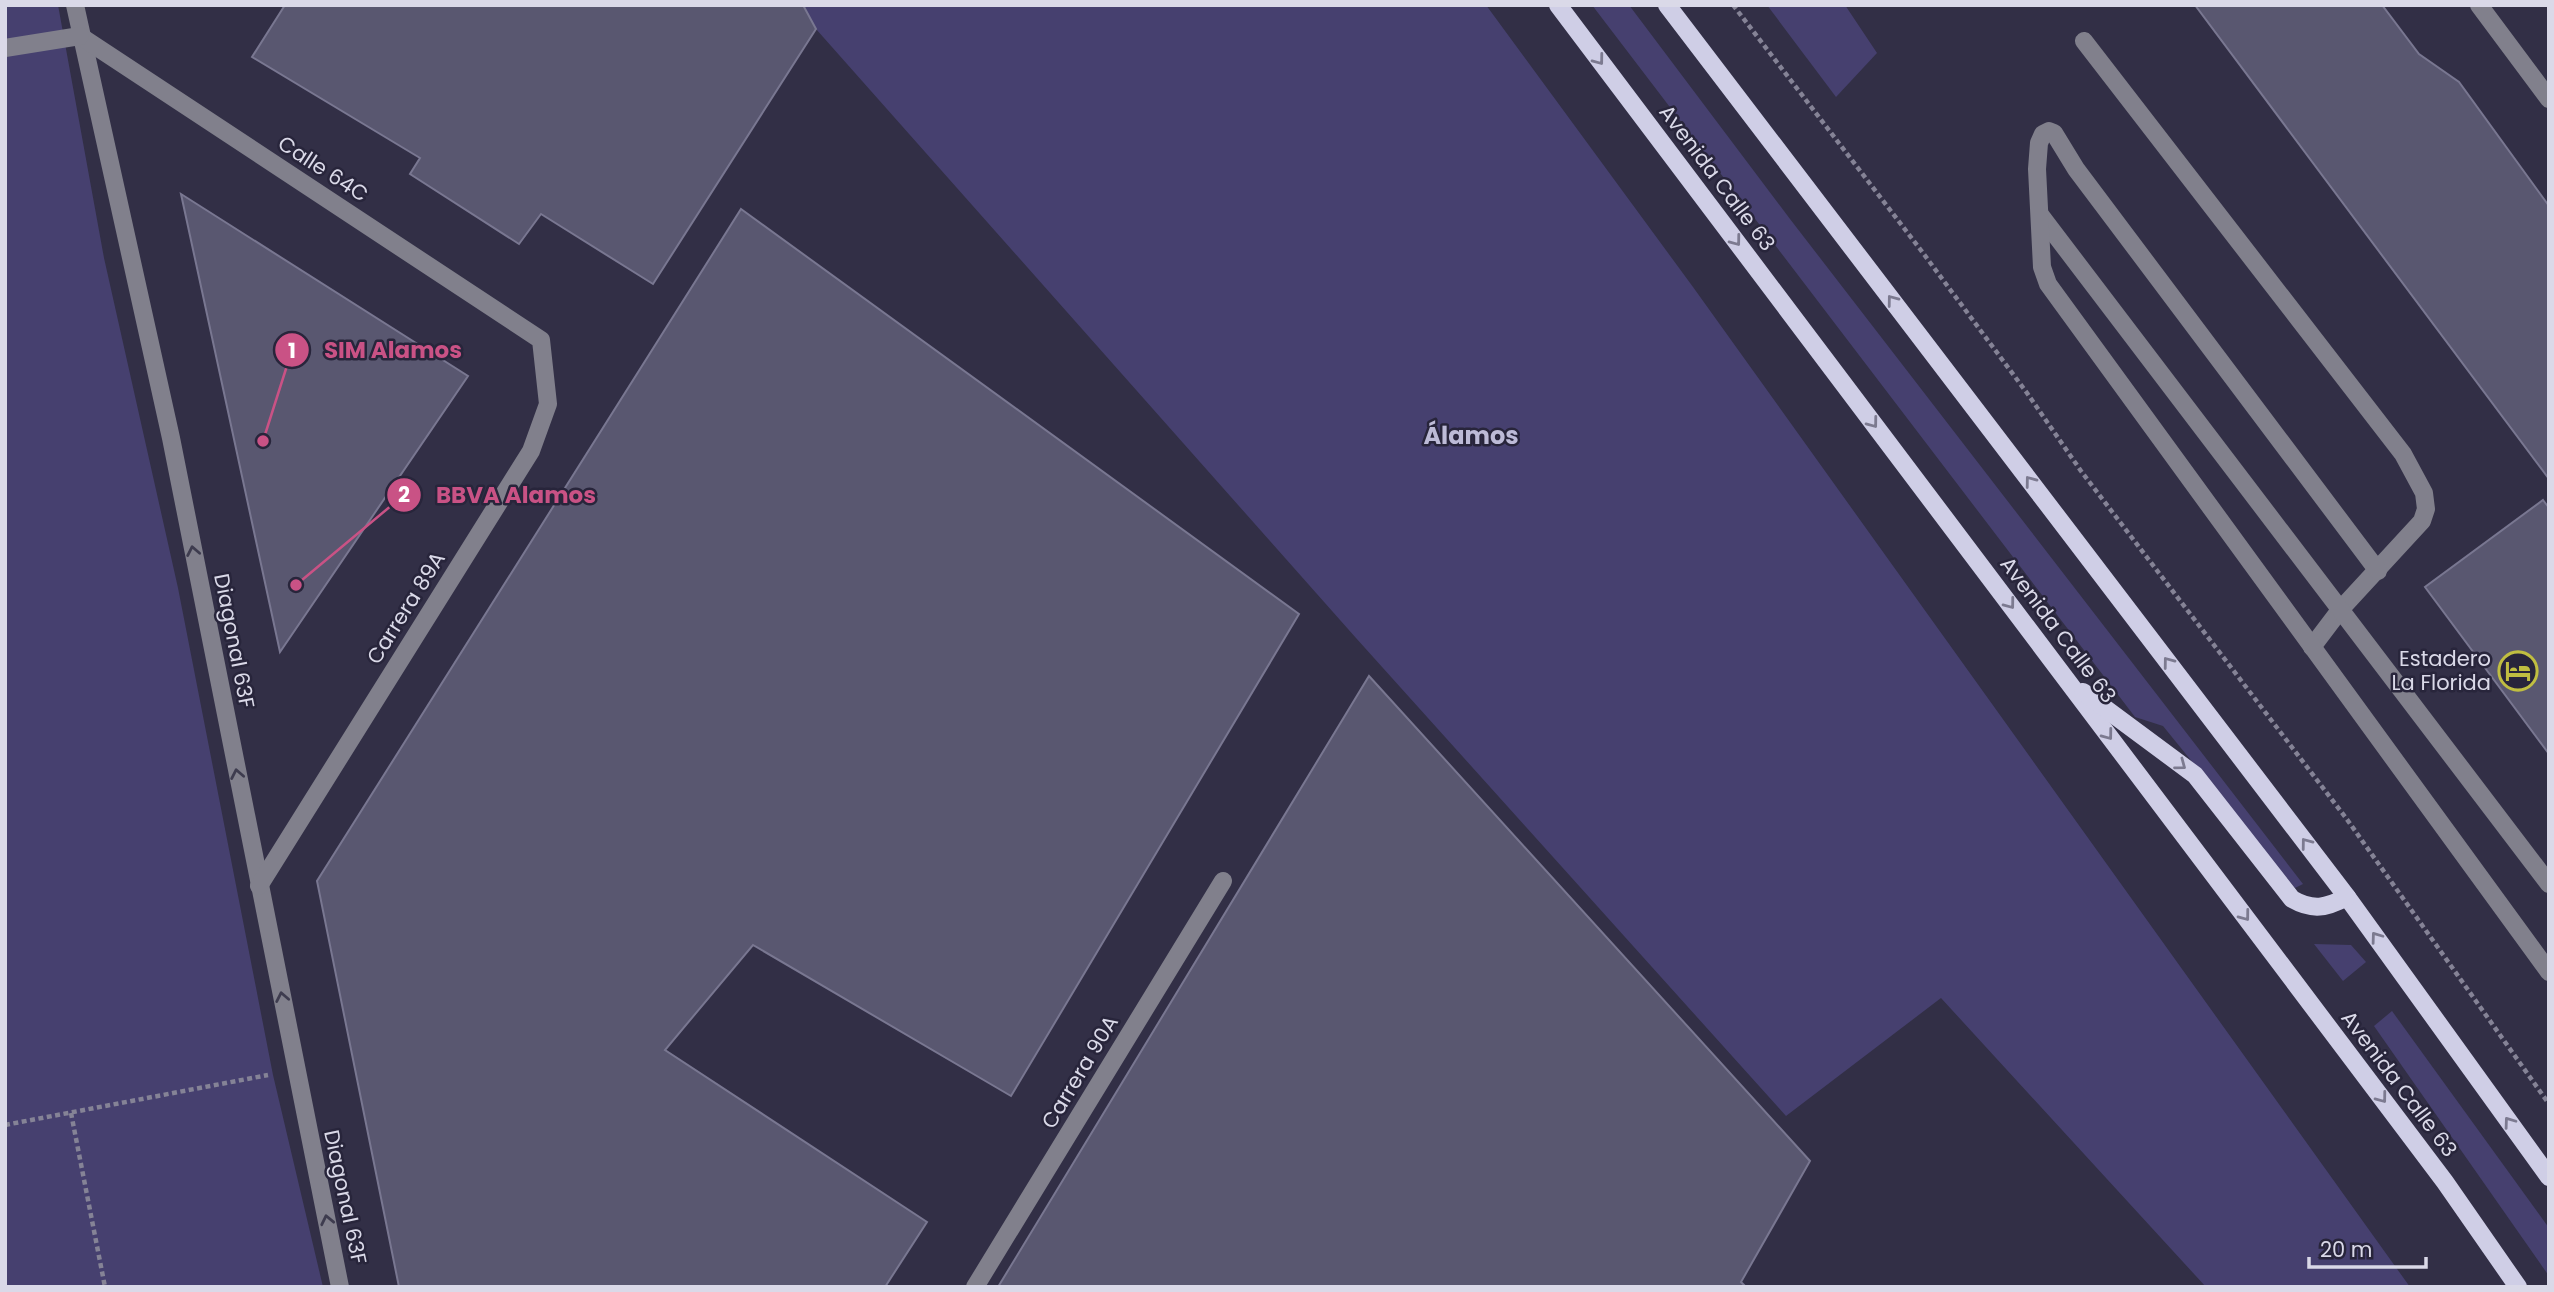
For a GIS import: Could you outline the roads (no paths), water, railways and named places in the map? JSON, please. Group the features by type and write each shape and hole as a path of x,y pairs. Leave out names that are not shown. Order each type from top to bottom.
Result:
{"main road":[{"name":"Avenida Calle 63","path":"1558,5 2437,1171 2518,1287"},
{"path":"1667,5 2347,897 2549,1177"},
{"path":"2067,680 2195,775 2292,899 2319,909 2347,897"}],"street":[{"name":"Diagonal 63F","path":"75,5 171,438 340,1287"},
{"path":"2479,5 2549,99"},
{"path":"5,48 80,36"},
{"name":"Calle 64C","path":"80,36 541,340"},
{"path":"2084,41 2403,454 2426,500 2422,521 2340,610 2312,647"},
{"path":"2378,570 2076,169 2051,131 2043,134 2039,144 2038,169 2042,268 2048,284 2549,972"},
{"path":"2040,216 2549,884"},
{"name":"Carrera 89A","path":"259,886 531,451 548,404 541,340"},
{"name":"Carrera 90A","path":"975,1287 1223,880"}],"place":[{"name":"SIM Alamos","path":"263,441"},
{"name":"BBVA Alamos","path":"296,585"},
{"name":"Estadero La Florida","path":"2518,671"}],"district":[{"name":"Álamos","path":"1471,436"}]}
